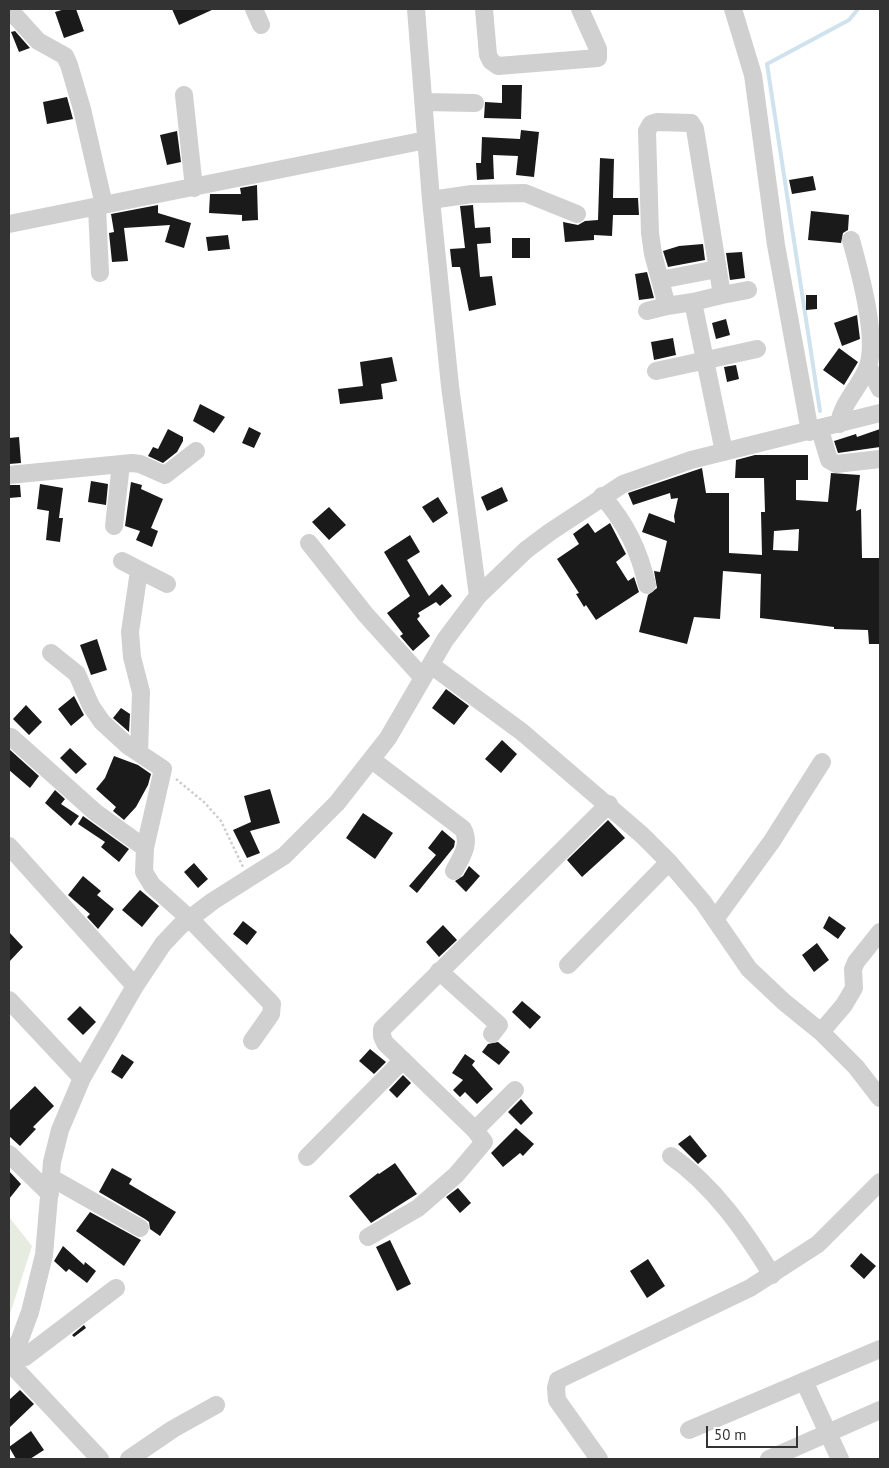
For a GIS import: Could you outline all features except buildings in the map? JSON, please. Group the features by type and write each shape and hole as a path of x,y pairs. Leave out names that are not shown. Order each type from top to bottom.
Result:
{"street":[{"path":"9,9 38,41 65,56 69,65 100,206 100,273"},
{"path":"416,9 431,200 450,386 478,596"},
{"path":"484,9 488,55 491,61 498,66 598,58 598,49 580,9"},
{"path":"733,9 753,75 776,245 815,431 829,460 836,464 880,459"},
{"path":"184,95 194,188"},
{"path":"424,102 475,103"},
{"path":"667,306 650,233 647,131 651,124 657,122 690,123 694,127 722,295"},
{"path":"9,224 426,140"},
{"path":"431,200 472,194 525,192 577,214"},
{"path":"839,424 842,412 868,366 870,348 866,303 851,240"},
{"path":"660,280 717,269"},
{"path":"646,311 748,290"},
{"path":"693,302 724,452"},
{"path":"656,371 757,349"},
{"path":"868,366 880,389"},
{"path":"9,1357 20,1339 37,1288 44,1255 50,1186 60,1130 82,1078 136,986 163,944 190,919 213,901 284,856 337,803 388,738 427,672 478,596 532,546 602,496 643,476 724,452 815,431 880,413"},
{"path":"9,475 121,464 140,464 165,475 196,450"},
{"path":"114,526 121,464"},
{"path":"602,496 627,528 640,556 647,585"},
{"path":"309,543 366,615 427,672 522,732 608,804 669,862 716,918 749,969 821,1032 856,1067 880,1097"},
{"path":"122,561 166,584"},
{"path":"139,570 130,632 132,656 141,692 139,753"},
{"path":"51,653 78,674 91,706 102,722 139,753 163,769 145,848 143,866 148,879 190,919 272,1004 271,1014 252,1041"},
{"path":"11,737 95,812 145,848"},
{"path":"372,760 463,828 466,836 466,847 454,871"},
{"path":"716,918 772,841 822,762"},
{"path":"368,1237 418,1208 456,1175 483,1144 482,1138 385,1043 382,1029 608,804"},
{"path":"9,846 136,986"},
{"path":"568,965 669,862"},
{"path":"821,1032 844,1005 854,988 853,969 856,962 880,932"},
{"path":"439,971 499,1025 492,1034"},
{"path":"9,1000 82,1078"},
{"path":"308,1157 403,1060"},
{"path":"474,1130 515,1090"},
{"path":"9,1154 50,1186 140,1228"},
{"path":"671,1156 704,1183 729,1211 772,1275"},
{"path":"599,1459 557,1400 556,1388 558,1380 750,1288 772,1275 818,1244 880,1182"},
{"path":"9,1357 20,1358 28,1355 116,1288"},
{"path":"689,1430 880,1349"},
{"path":"9,1357 100,1459"},
{"path":"804,1381 826,1434 840,1459"},
{"path":"129,1459 172,1429 216,1405"},
{"path":"769,1459 880,1410"}],"path":[{"path":"163,769 204,803 221,821 249,879"}],"shaded area":[{"path":"9,1217 32,1246 9,1317"}],"waterway":[{"path":"820,411 767,64 849,20 858,9"}]}
